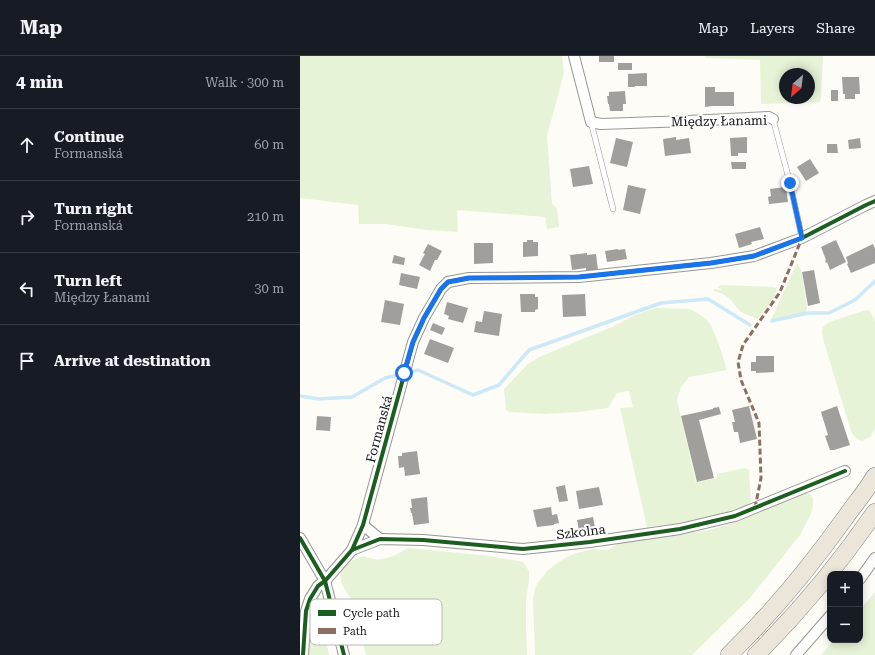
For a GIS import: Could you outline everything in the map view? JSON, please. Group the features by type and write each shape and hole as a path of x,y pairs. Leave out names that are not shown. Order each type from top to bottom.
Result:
{"highway":[{"path":"729,655 796,584 875,476"},
{"path":"756,655 788,622 816,589 875,512"}],"street":[{"path":"574,56 591,122"},
{"name":"Między Łanami","path":"591,122 601,124 688,122 769,117 773,119"},
{"name":"Formanská","path":"352,550 363,525 413,342 424,318 441,289 448,282 469,278 579,277 711,263 754,256 802,238 866,205 875,202"},
{"name":"Szkolna","path":"311,599 318,586 325,581 352,550 380,539 423,540 523,548 590,542 680,529 735,516 845,471"},
{"path":"363,525 380,539"},
{"path":"300,538 325,581 330,599"},
{"path":"863,575 875,558"},
{"name":"Szkolna","path":"303,655 306,616 310,600"},
{"path":"796,655 827,619"},
{"path":"341,645 344,655"}],"lane":[{"name":"Między Łanami","path":"773,119 790,183 802,238"},
{"path":"591,122 613,209"}],"green space":[{"path":"300,56 562,56 564,73 547,136 552,204 557,208 559,227 547,229 545,217 457,210 458,232 427,230 386,224 359,224 358,205 300,198"},
{"path":"705,56 823,56 820,102 815,102 815,68 779,68 779,103 761,104 760,60 706,58"},
{"path":"797,263 801,269 807,307 806,313 771,320"},
{"path":"721,285 774,287 777,290 774,298 758,319 741,312 731,300 723,294 714,291 714,289 722,290 717,287"},
{"path":"655,308 690,309 706,319 711,325 727,370 689,377 681,387 677,400 696,483 717,478 717,474 745,468 749,470 751,501 745,507 720,515 686,522 647,527 620,408 633,407 629,391 617,393 608,408 579,412 545,414 509,412 506,410 504,389 528,364 539,357 612,327 635,315"},
{"path":"868,310 871,312 875,321 875,429 870,437 862,441 855,438 851,431 822,332 824,326 831,322"},
{"path":"806,493 810,494 813,498 813,505 811,514 800,535 750,598 692,655 535,655 533,599 535,589 547,571 567,557 593,549 607,550 622,542 709,530 733,523"},
{"path":"408,548 490,556 523,562 529,571 526,600 527,655 366,655 363,645 442,645 442,599 351,599 344,589 340,575 344,567 350,562 363,556 373,559 382,559 396,555"},
{"path":"875,592 875,655 821,655 831,643 863,643 863,606"},
{"path":"310,626 310,645 327,645 329,655 309,655"}],"building":[{"path":"599,56 614,56 614,62 599,62"},
{"path":"618,63 632,63 632,70 618,70"},
{"path":"647,73 647,86 628,87 628,74"},
{"path":"842,77 859,77 860,94 855,94 855,99 845,99 845,94 843,94"},
{"path":"705,87 715,87 715,92 734,92 734,106 705,107"},
{"path":"831,90 838,90 838,101 831,101"},
{"path":"625,91 626,104 623,104 623,111 610,111 607,96 609,96 609,92"},
{"path":"676,137 676,140 689,138 691,153 665,156 663,139"},
{"path":"747,137 747,153 738,153 738,156 731,156 730,138"},
{"path":"616,138 633,142 627,167 610,163"},
{"path":"860,138 861,148 849,149 848,140"},
{"path":"827,144 837,144 838,153 827,153"},
{"path":"810,159 819,173 806,181 797,167"},
{"path":"731,162 746,162 746,169 732,169"},
{"path":"589,166 593,184 573,187 570,169"},
{"path":"628,185 646,189 640,214 623,210"},
{"path":"786,187 788,202 769,204 768,197 771,196 770,189"},
{"path":"760,227 764,239 751,242 752,244 739,248 735,234"},
{"path":"527,240 538,242 538,256 523,257 523,242 527,242"},
{"path":"836,240 846,262 830,270 827,262 826,263 825,261 826,260 821,247"},
{"path":"474,243 493,243 493,263 474,264"},
{"path":"428,244 442,251 437,260 435,260 430,271 419,265"},
{"path":"873,244 875,249 875,263 851,273 846,257"},
{"path":"625,249 627,259 607,262 605,251"},
{"path":"587,253 587,255 596,254 598,270 586,271 586,268 572,270 570,255"},
{"path":"394,255 405,258 404,265 392,263"},
{"path":"814,270 820,303 808,306 802,272"},
{"path":"401,273 420,277 417,289 399,285"},
{"path":"520,294 535,294 535,297 538,297 538,309 535,310 535,312 521,312"},
{"path":"585,294 586,316 563,317 562,295"},
{"path":"385,300 404,304 400,325 381,322"},
{"path":"447,302 468,308 463,323 448,319 449,316 444,314"},
{"path":"484,311 502,314 499,336 474,332 476,321 482,322"},
{"path":"433,323 445,328 442,335 430,330"},
{"path":"430,339 454,348 448,363 424,354"},
{"path":"756,356 774,356 774,372 756,373 756,371 751,371 751,362 756,362"},
{"path":"749,406 757,439 740,443 738,432 734,432 732,422 735,422 732,410"},
{"path":"837,406 850,445 830,450 825,436 828,435 821,412"},
{"path":"719,407 721,414 699,420 714,478 697,482 681,416"},
{"path":"317,416 331,417 330,431 316,430"},
{"path":"417,451 420,474 405,476 404,467 399,468 398,456 402,456 402,453"},
{"path":"565,485 568,501 559,502 556,487"},
{"path":"599,487 603,505 579,509 576,491"},
{"path":"427,497 429,523 414,525 410,508 412,508 411,499"},
{"path":"551,507 552,515 557,514 559,523 537,527 533,510"},
{"path":"593,517 595,528 579,531 577,520"}],"waterway":[{"path":"772,321 808,313 829,313 855,300 875,281"},
{"path":"300,396 319,399 352,397 385,378 418,370 473,395 499,385 529,350 661,303 708,299 750,325"}],"marked path":[{"path":"755,508 761,478 759,423 741,380 738,362 743,345 780,292 802,238"}],"cycle path":[{"path":"352,550 363,525 413,342 424,318 441,289 448,282 469,278 579,277 711,263 754,256 802,238 875,201"},
{"path":"303,655 306,611 310,599 318,586 325,581 352,550 380,539 423,540 523,549 590,542 680,529 735,516 845,471"},
{"path":"300,538 325,581 330,599"},
{"path":"341,645 344,655"}],"route":[{"path":"404,373 413,342 424,318 441,289 448,282 469,278 579,277 711,263 754,256 802,238 790,183"}]}
